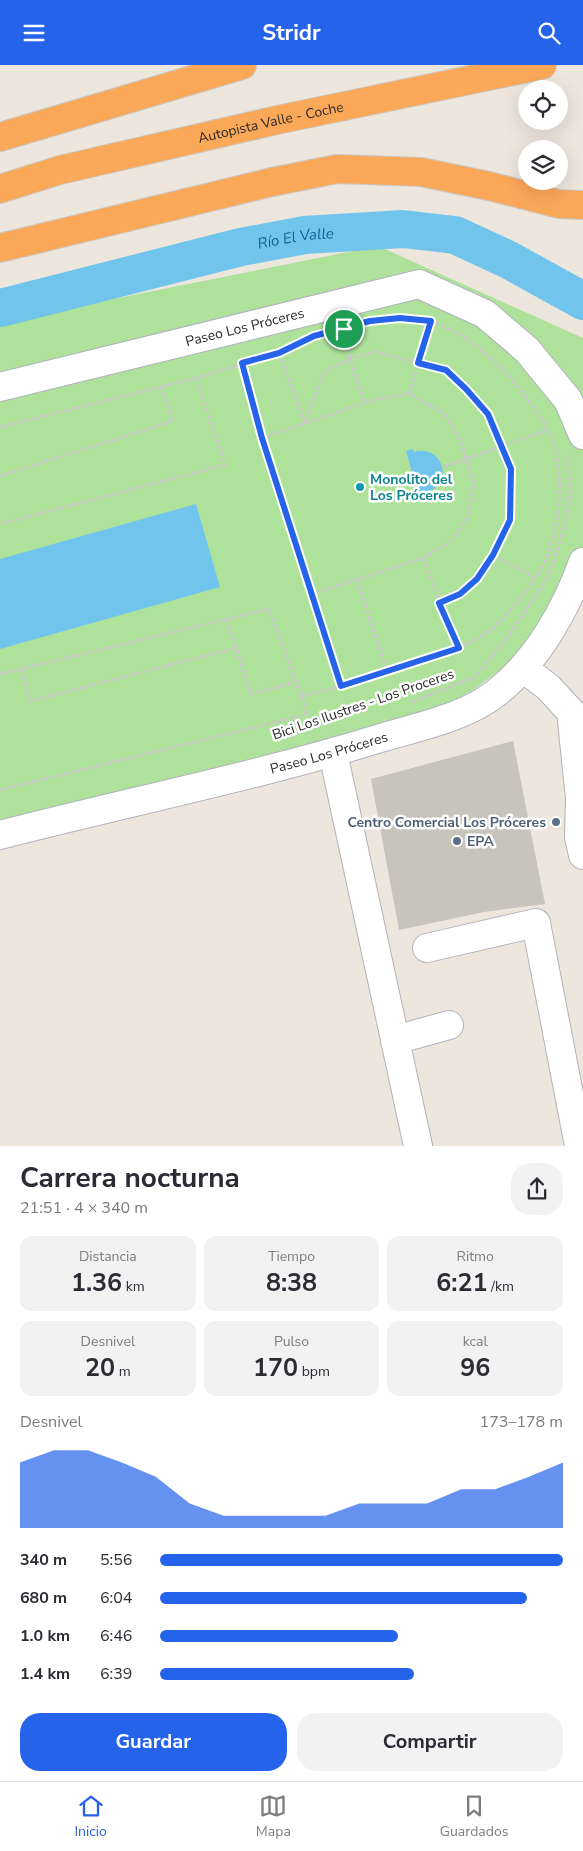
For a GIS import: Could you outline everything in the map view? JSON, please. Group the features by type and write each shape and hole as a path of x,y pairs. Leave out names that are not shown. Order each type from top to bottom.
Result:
{"highway":[{"path":"0,137 242,65"},
{"name":"Autopista Valle - Coche","path":"0,189 60,170 276,120 542,65"},
{"path":"0,248 272,182 337,169 420,172 489,186 559,204 583,205"}],"street":[{"name":"Paseo Los Próceres","path":"0,387 419,284 485,314 527,350 576,398 574,443"},
{"name":"Paseo Los Próceres","path":"0,835 333,753 456,715 495,695 524,669 556,619 583,562"},
{"path":"524,669 548,687 571,712 581,798 579,837 583,855"},
{"path":"333,753 418,1146"},
{"path":"427,948 536,923 578,1146 583,1145"},
{"path":"395,1040 449,1025"}],"path":[{"path":"302,696 387,672 459,648 495,626 534,577 545,559 557,526 558,464 548,431 521,390 494,361 459,336 431,321 400,318 377,320"},
{"path":"408,394 431,321"},
{"path":"337,330 353,326"},
{"path":"344,329 350,359 365,403"},
{"path":"0,427 196,378 279,353 314,336"},
{"path":"305,423 324,372 350,359 376,352 446,370 488,414 511,469 510,520 493,555 477,579 460,594 439,603"},
{"path":"279,353 305,423"},
{"path":"242,363 262,438 341,686"},
{"path":"0,524 225,465 196,378"},
{"path":"0,476 173,421 161,387"},
{"path":"262,438 377,399 408,394 444,413 461,442 467,459 474,483 468,517 451,542 423,558 312,594"},
{"path":"443,467 548,431"},
{"name":"Bici Los Ilustres - Los Proceres","path":"409,703 475,677 507,638 547,579 561,539 570,501 570,458 574,443"},
{"path":"493,555 534,577"},
{"path":"423,558 439,603 459,648"},
{"path":"357,579 387,672"},
{"path":"0,674 270,609 308,714 0,790"},
{"path":"227,619 251,694 296,682"},
{"path":"21,669 30,701 236,647"}],"green space":[{"path":"378,246 583,338 583,585 562,623 411,737 0,836 0,324 43,313"}],"water":[{"path":"412,449 414,452 423,451 431,453 437,458 443,472 441,480 426,493 427,496 419,499 406,451"},
{"path":"196,504 220,587 0,649 0,559"}],"building":[{"name":"EPA","path":"513,741 545,904 484,912 399,930 371,779"}],"waterway":[{"name":"Río El Valle","path":"0,308 241,247 305,235 403,229 455,235 509,260 583,301"}],"place":[{"name":"Monolito del Los Próceres","path":"360,487"},
{"name":"Centro Comercial Los Próceres","path":"556,822"},
{"name":"EPA","path":"457,841"}],"route":[{"path":"400,318 431,321 418,363 446,370 488,414 511,469 511,495 510,520 493,555 477,579 460,594 439,603 459,648 341,686 262,438 242,363 279,353 314,336 344,329 370,321 400,318"}]}
